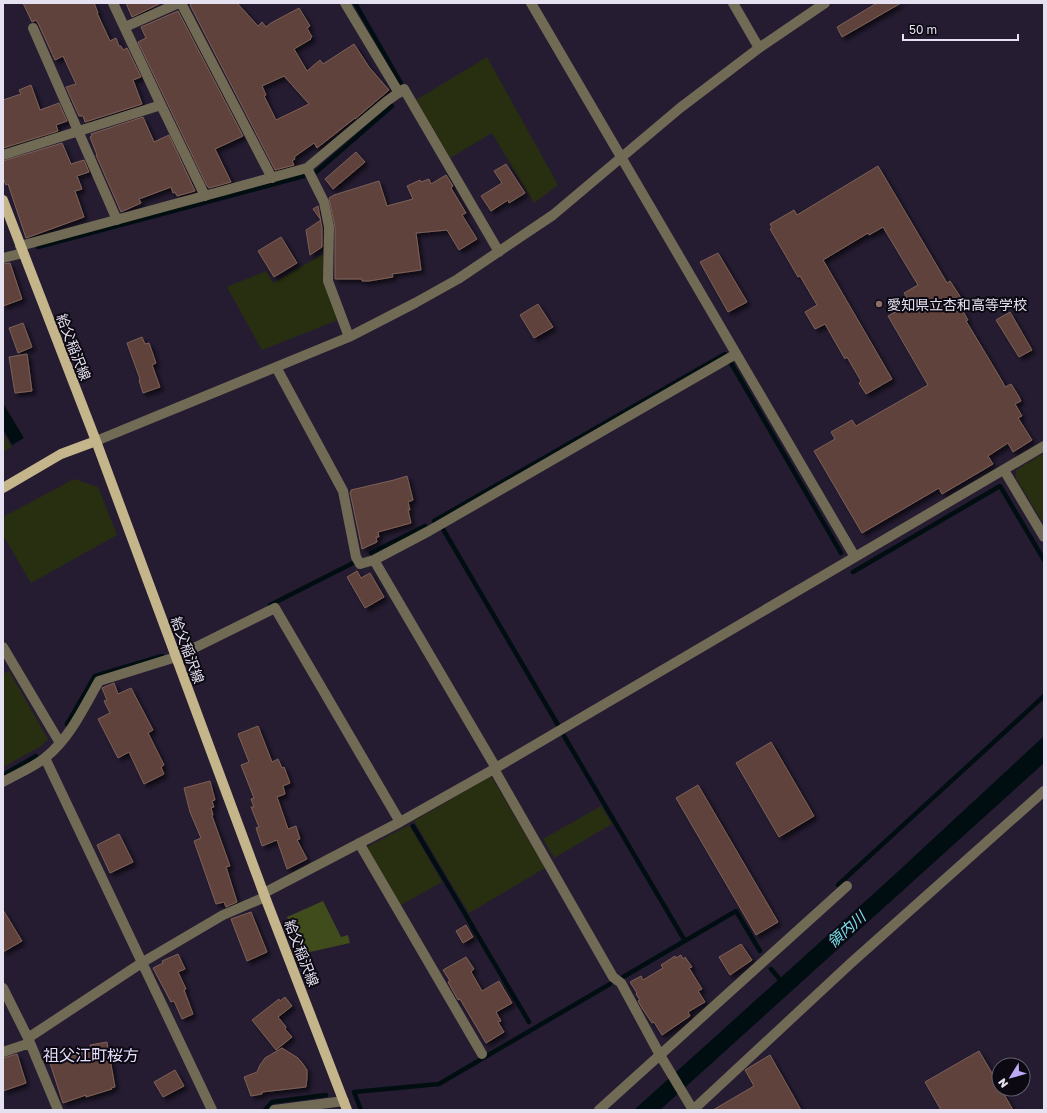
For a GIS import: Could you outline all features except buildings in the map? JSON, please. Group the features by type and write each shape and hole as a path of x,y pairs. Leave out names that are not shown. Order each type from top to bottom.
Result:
{"main road":[{"name":"給父稲沢線","path":"3,200 96,441 264,895 346,1106"},
{"path":"3,488 61,454 96,441"}],"street":[{"path":"113,3 205,196"},
{"path":"125,27 180,3 272,178"},
{"path":"345,3 399,93"},
{"path":"531,3 854,557"},
{"path":"733,3 759,48"},
{"path":"96,441 349,337 458,279 553,214 622,158 680,108 759,48 825,3"},
{"path":"33,28 117,220"},
{"path":"3,258 22,250 117,220 307,168 387,101 404,90 499,252"},
{"path":"3,155 161,105"},
{"path":"307,168 324,202 329,227 328,281 349,337"},
{"path":"276,367 343,491 356,557 360,564 374,560 429,531 736,354"},
{"path":"3,1052 29,1040 143,962 223,915 264,895 400,822 495,769 1044,446"},
{"path":"1004,470 1044,537"},
{"path":"374,560 614,977 621,983 692,1109 857,958 1044,791"},
{"path":"3,782 45,758 60,744 99,681 176,657 275,608 400,822"},
{"path":"3,647 60,744"},
{"path":"45,758 212,1110"},
{"path":"359,843 482,1054"},
{"path":"599,1110 661,1056 847,886"},
{"path":"3,988 29,1040 58,1110"},
{"path":"274,1110 346,1106"}],"green space":[{"path":"487,57 558,185 534,203 492,133 450,158 416,100"},
{"path":"323,254 325,286 338,320 262,350 227,287 266,271 273,283"},
{"path":"3,433 11,447 3,452"},
{"path":"1044,453 1043,523 1016,478 1016,470"},
{"path":"74,479 98,487 117,535 31,583 3,535 3,517"},
{"path":"9,671 48,739 41,746 3,767 3,674"},
{"path":"491,776 545,868 469,913 414,821"},
{"path":"601,806 612,824 554,858 543,839"},
{"path":"409,825 442,882 399,906 366,850 367,847"},
{"path":"323,901 341,937 348,935 350,943 301,954 287,917"}],"water":[{"path":"3,403 24,438 12,445 3,429"},
{"name":"領内川","path":"1044,736 1044,763 660,1110 634,1110 892,877"}],"waterway":[{"path":"355,3 401,83"},
{"path":"315,173 392,106"},
{"path":"38,247 304,176"},
{"path":"434,521 725,354"},
{"path":"731,363 841,553"},
{"path":"853,572 1000,486 1044,560"},
{"path":"371,553 425,526"},
{"path":"443,529 558,725"},
{"path":"270,605 353,563"},
{"path":"67,724 95,676 162,656"},
{"path":"838,885 1044,696"},
{"path":"564,736 685,941"},
{"path":"3,775 36,756"},
{"path":"413,826 529,1022"},
{"path":"623,977 736,911 760,951"},
{"path":"771,969 783,983"},
{"path":"361,1110 354,1092 439,1084 610,984"},
{"path":"265,1110 272,1102 326,1095"}],"place":[{"name":"愛知県立杏和高等学校","path":"879,304"}],"district":[{"name":"祖父江町桜方","path":"91,1055"}]}
